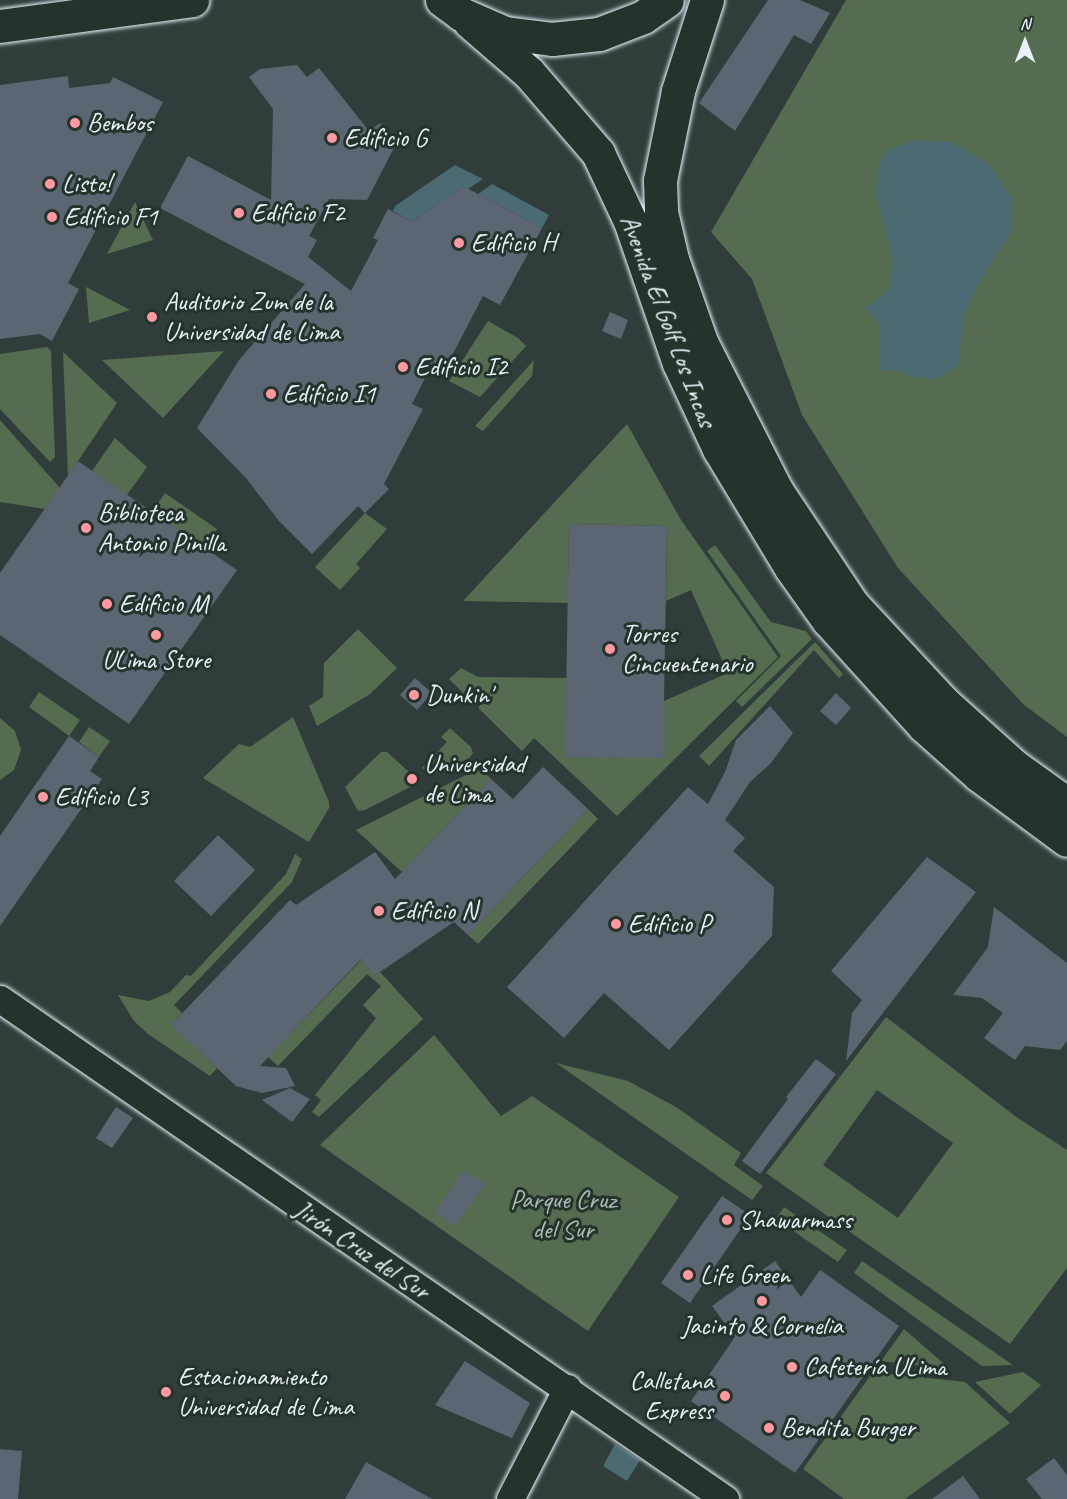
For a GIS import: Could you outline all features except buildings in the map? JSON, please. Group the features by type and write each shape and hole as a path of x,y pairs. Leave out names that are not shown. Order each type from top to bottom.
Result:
{"street":[{"path":"0,26 192,0"},
{"path":"451,7 505,33 552,39 599,34 643,17 667,0"},
{"name":"Avenida El Golf Los Incas","path":"707,0 678,91 660,180 661,212 672,259 701,342 776,490 852,604 943,702 1014,765 1067,804"},
{"name":"Avenida El Golf Los Incas","path":"451,7 529,73 598,153 630,221 679,363 719,449 790,568 822,611 924,726 997,790 1067,840"},
{"name":"Jirón Cruz del Sur","path":"0,999 278,1194 567,1388 725,1499"},
{"path":"510,1499 567,1388"}],"green space":[{"path":"846,0 1067,0 1067,737 1023,704 898,568 802,415 752,279 711,232"},
{"path":"135,202 153,240 107,254"},
{"path":"86,287 130,310 89,323"},
{"path":"488,321 518,338 526,346 480,397 449,381"},
{"path":"47,347 51,351 55,457 50,462 0,409 0,354"},
{"path":"224,351 163,418 102,360"},
{"path":"63,352 117,403 68,476"},
{"path":"534,360 532,376 483,431 475,426"},
{"path":"0,420 60,488 45,509 0,502"},
{"path":"627,424 681,520 778,657 617,816 534,738 522,751 449,679 461,668 478,677 567,678 664,701 728,673 691,590 666,601 667,526 569,524 568,603 463,601"},
{"path":"115,438 147,467 127,495 92,471"},
{"path":"165,493 217,529 204,548 152,512"},
{"path":"365,513 387,529 356,564 360,568 340,590 315,567"},
{"path":"715,545 771,622 806,631 812,639 742,707 736,701 781,656 707,551"},
{"path":"358,629 397,668 370,694 317,726 309,706 323,697 324,663"},
{"path":"815,642 843,674 839,678 814,650 709,766 699,756"},
{"path":"39,692 80,720 69,736 29,707"},
{"path":"293,717 329,802 329,808 309,842 203,778 239,744 250,747"},
{"path":"0,718 15,731 21,750 14,770 0,780"},
{"path":"89,727 110,741 99,757 79,742"},
{"path":"450,728 471,747 473,753 469,758 431,776 422,768 447,742 441,737"},
{"path":"381,752 387,752 420,782 365,810 358,811 345,787"},
{"path":"476,770 483,771 491,779 402,872 356,830"},
{"path":"588,809 598,819 478,944 468,935"},
{"path":"295,854 302,859 292,882 174,1005 182,1013 171,1025 217,1068 210,1076 148,1034 134,1021 118,995 149,1001 170,992 186,975 191,976 286,874"},
{"path":"362,959 374,976 380,972 423,1019 319,1117 312,1112 321,1100 315,1095 376,1018 363,1005 381,986 367,974 278,1066 268,1057"},
{"path":"886,1017 1015,1116 1067,1150 1067,1268 1010,1344 766,1173","holes":["877,1090 953,1143 898,1218 823,1165"]},
{"name":"Parque Cruz del Sur","path":"434,1035 501,1116 532,1096 679,1197 588,1331 320,1145"},
{"path":"556,1063 628,1081 676,1107 741,1153 734,1165 763,1186 752,1200"},
{"path":"784,1207 847,1250 838,1262 776,1219"},
{"path":"862,1261 1013,1365 982,1366 854,1273"},
{"path":"904,1329 950,1369 881,1361"},
{"path":"873,1372 965,1382 1010,1423 905,1499 844,1499 803,1469"},
{"path":"1023,1372 1041,1385 1010,1414 975,1382"}],"water":[{"path":"915,140 951,142 989,164 1013,200 1011,233 978,284 964,317 958,366 936,379 911,377 896,370 880,370 880,324 864,308 882,297 891,286 893,259 876,195 878,167 887,151"},
{"path":"455,165 483,179 468,189 463,186 412,222 393,211 395,206"},
{"path":"492,184 549,215 542,228 478,194"},
{"path":"615,1444 640,1460 627,1481 603,1466"}],"place":[{"name":"Bembos","path":"75,123"},
{"name":"Edificio G","path":"332,138"},
{"name":"Listo!","path":"50,184"},
{"name":"Edificio F2","path":"239,213"},
{"name":"Edificio F1","path":"52,217"},
{"name":"Edificio H","path":"459,243"},
{"name":"Auditorio Zum de la Universidad de Lima","path":"152,317"},
{"name":"Edificio I2","path":"403,367"},
{"name":"Edificio I1","path":"271,394"},
{"name":"Biblioteca Antonio Pinilla","path":"86,528"},
{"name":"Edificio M","path":"107,604"},
{"name":"ULima Store","path":"156,635"},
{"name":"Torres Cincuentenario","path":"610,649"},
{"name":"Dunkin'","path":"414,695"},
{"name":"Universidad de Lima","path":"412,779"},
{"name":"Edificio L3","path":"43,797"},
{"name":"Edificio N","path":"379,911"},
{"name":"Edificio P","path":"616,924"},
{"name":"Shawarmass","path":"727,1220"},
{"name":"Life Green","path":"688,1275"},
{"name":"Jacinto & Cornelia","path":"762,1301"},
{"name":"Cafetería ULima","path":"792,1367"},
{"name":"Estacionamiento Universidad de Lima","path":"166,1392"},
{"name":"Calletana Express","path":"725,1396"},
{"name":"Bendita Burger","path":"769,1428"}]}
